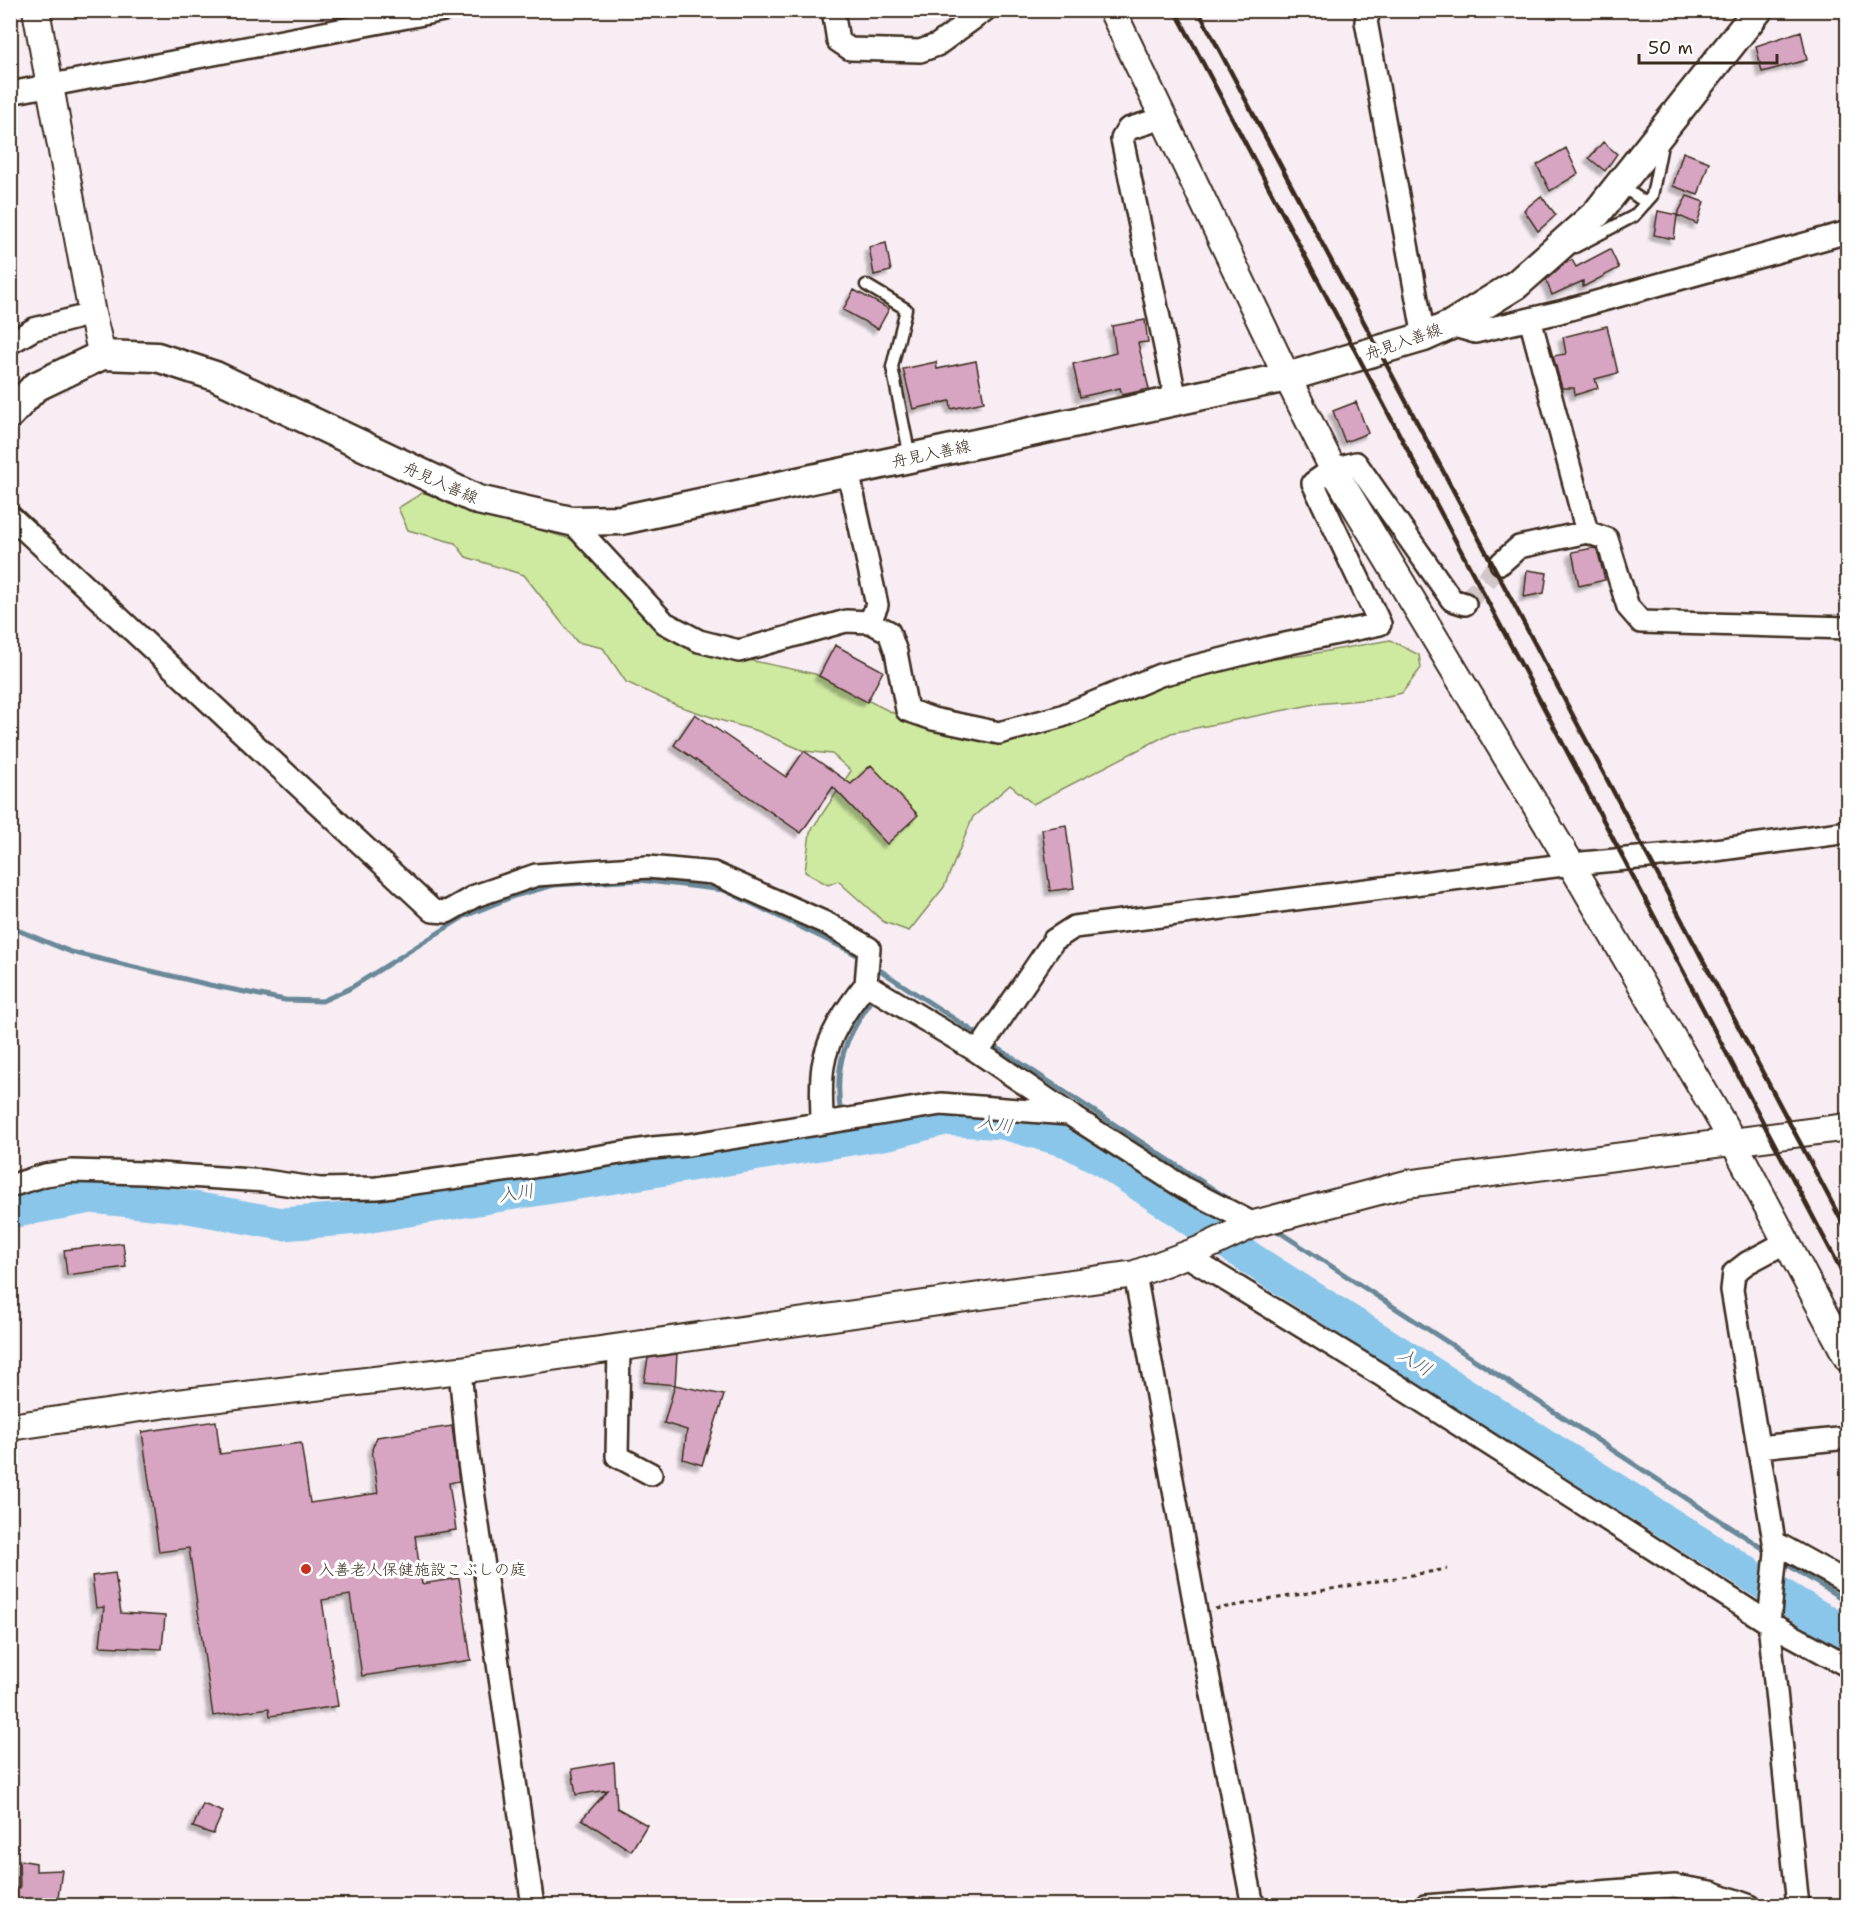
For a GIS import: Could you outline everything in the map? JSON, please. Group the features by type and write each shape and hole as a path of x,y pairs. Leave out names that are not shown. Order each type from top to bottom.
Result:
{"main road":[{"name":"舟見入善線","path":"10,414 35,387 102,355 157,357 215,376 478,500 571,521 621,520 1287,378 1424,337 1451,325 1517,284 1597,213 1758,10"}],"street":[{"path":"36,10 92,314 102,355"},
{"path":"10,93 444,10"},
{"path":"833,10 838,41 850,49 920,51 937,45 985,10"},
{"path":"1112,10 1287,378 1333,469 1571,864 1734,1143 1848,1359"},
{"path":"1370,10 1366,21 1424,337"},
{"path":"1162,118 1128,129 1122,139 1176,400"},
{"path":"1451,325 1474,332 1530,319 1848,232"},
{"path":"10,344 34,329 92,314"},
{"path":"1530,319 1587,532"},
{"path":"571,521 665,623 699,641 739,651 846,621 870,622 889,632 896,652 907,710 999,733 1062,716 1160,675 1271,647 1380,624 1313,483 1333,469 1356,463 1452,600 1465,604"},
{"path":"848,471 877,605 870,622"},
{"path":"10,516 433,911 447,912 475,896 536,875 648,867 713,873 828,924 869,948 866,984 845,1011 831,1038 823,1066 822,1123"},
{"path":"1501,563 1520,547 1587,532 1606,539 1628,608 1641,622 1848,628"},
{"path":"978,1052 1054,940 1074,927 1571,864 1693,852 1848,832"},
{"path":"866,984 978,1052 1069,1114 1247,1227"},
{"path":"10,1186 45,1175 72,1172 177,1175 265,1181 320,1189 377,1188 652,1148 688,1145 941,1104 1069,1114"},
{"path":"10,1427 168,1404 460,1370 1135,1274 1192,1253 1247,1227 1406,1184 1848,1127"},
{"path":"1786,1242 1747,1263 1734,1273 1732,1290 1775,1547 1770,1615 1798,1905"},
{"path":"1192,1253 1381,1375 1770,1615 1848,1666"},
{"path":"1135,1274 1252,1905"},
{"path":"620,1348 617,1456 651,1474"},
{"path":"460,1370 468,1456 533,1905"},
{"path":"1759,1447 1848,1438"},
{"path":"1775,1547 1848,1583"},
{"path":"1425,1905 1676,1886 1711,1892 1750,1905"}],"lane":[{"path":"1538,265 1634,216 1646,203 1652,196 1665,127"},
{"path":"1620,184 1646,203"},
{"path":"866,285 906,309 892,367 910,458"}],"path":[{"path":"1196,1612 1447,1569"}],"green space":[{"path":"422,493 439,495 496,517 581,542 702,650 815,674 903,718 971,739 1002,741 1165,683 1237,664 1390,640 1419,655 1421,668 1402,693 1373,699 1315,704 1171,733 1033,804 1010,785 973,817 944,887 909,931 884,922 838,881 828,885 805,872 810,832 851,771 832,754 804,751 758,731 676,705 626,682 603,648 577,642 524,575 466,557 455,543 408,530 398,508"}],"building":[{"path":"1801,31 1807,60 1762,72 1756,46"},
{"path":"1603,142 1617,154 1605,171 1589,158"},
{"path":"1566,148 1578,174 1550,191 1537,165"},
{"path":"1683,152 1709,162 1698,195 1673,186"},
{"path":"1541,196 1556,215 1538,231 1524,210"},
{"path":"1687,196 1704,202 1697,224 1677,215"},
{"path":"1658,211 1677,215 1674,239 1654,235"},
{"path":"886,243 891,271 874,275 869,247"},
{"path":"1610,249 1619,268 1583,287 1583,281 1552,295 1546,280 1565,263 1572,260 1576,267"},
{"path":"854,290 889,309 878,329 843,310"},
{"path":"1145,320 1148,342 1138,343 1149,389 1122,395 1120,388 1080,397 1073,364 1116,353 1112,326"},
{"path":"1607,326 1618,373 1595,379 1598,388 1575,395 1574,388 1562,388 1553,356 1566,354 1563,337"},
{"path":"976,361 984,402 951,409 950,401 913,409 903,369 936,362 937,369"},
{"path":"1356,402 1368,433 1345,442 1333,411"},
{"path":"1597,549 1605,580 1579,586 1572,552"},
{"path":"1527,570 1547,573 1544,593 1524,597"},
{"path":"835,645 883,671 867,702 819,676"},
{"path":"695,714 786,777 804,751 851,784 871,765 918,815 887,844 833,787 801,833 674,745"},
{"path":"1066,825 1074,888 1050,891 1042,829"},
{"path":"123,1243 126,1267 67,1275 64,1250"},
{"path":"677,1354 675,1385 644,1382 648,1358"},
{"path":"675,1385 724,1395 702,1465 683,1459 687,1430 664,1423"},
{"name":"入善老人保健施設こぶしの庭","path":"216,1421 220,1454 301,1443 310,1503 378,1493 372,1449 377,1437 452,1426 459,1481 449,1483 456,1530 415,1536 422,1584 459,1578 471,1660 362,1676 350,1595 322,1600 338,1706 270,1716 269,1708 213,1716 189,1548 159,1552 142,1432"},
{"path":"115,1573 121,1613 165,1616 162,1649 100,1646 104,1607 96,1608 92,1576"},
{"path":"614,1762 617,1808 647,1825 631,1851 582,1819 608,1790 576,1795 572,1769"},
{"path":"203,1804 223,1812 213,1834 193,1827"},
{"path":"19,1860 36,1863 36,1871 62,1870 57,1905 16,1905 16,1888 20,1888"}],"waterway":[{"path":"10,927 71,952 210,985 285,1000 322,1001 349,989 465,916 514,896 554,885 640,880 724,890 862,958"},
{"path":"872,965 982,1037"},
{"path":"841,1116 839,1081 844,1051 856,1024 876,995"},
{"path":"990,1043 1233,1202"},
{"name":"入川","path":"10,1212 91,1197 183,1206 282,1224 359,1218 889,1133 945,1119 1003,1123 1067,1141 1101,1159 1259,1264 1790,1600 1848,1634"},
{"path":"842,1126 844,1140"},
{"path":"1273,1228 1770,1553"},
{"path":"1780,1560 1848,1602"},
{"path":"1589,1906 1658,1900 1704,1906"}],"tunnel":[{"path":"1465,604 1501,563"}],"railway":[{"path":"1175,10 1848,1283"},
{"path":"1198,10 1848,1233"}],"place":[{"name":"入善老人保健施設こぶしの庭","path":"306,1569"}]}
